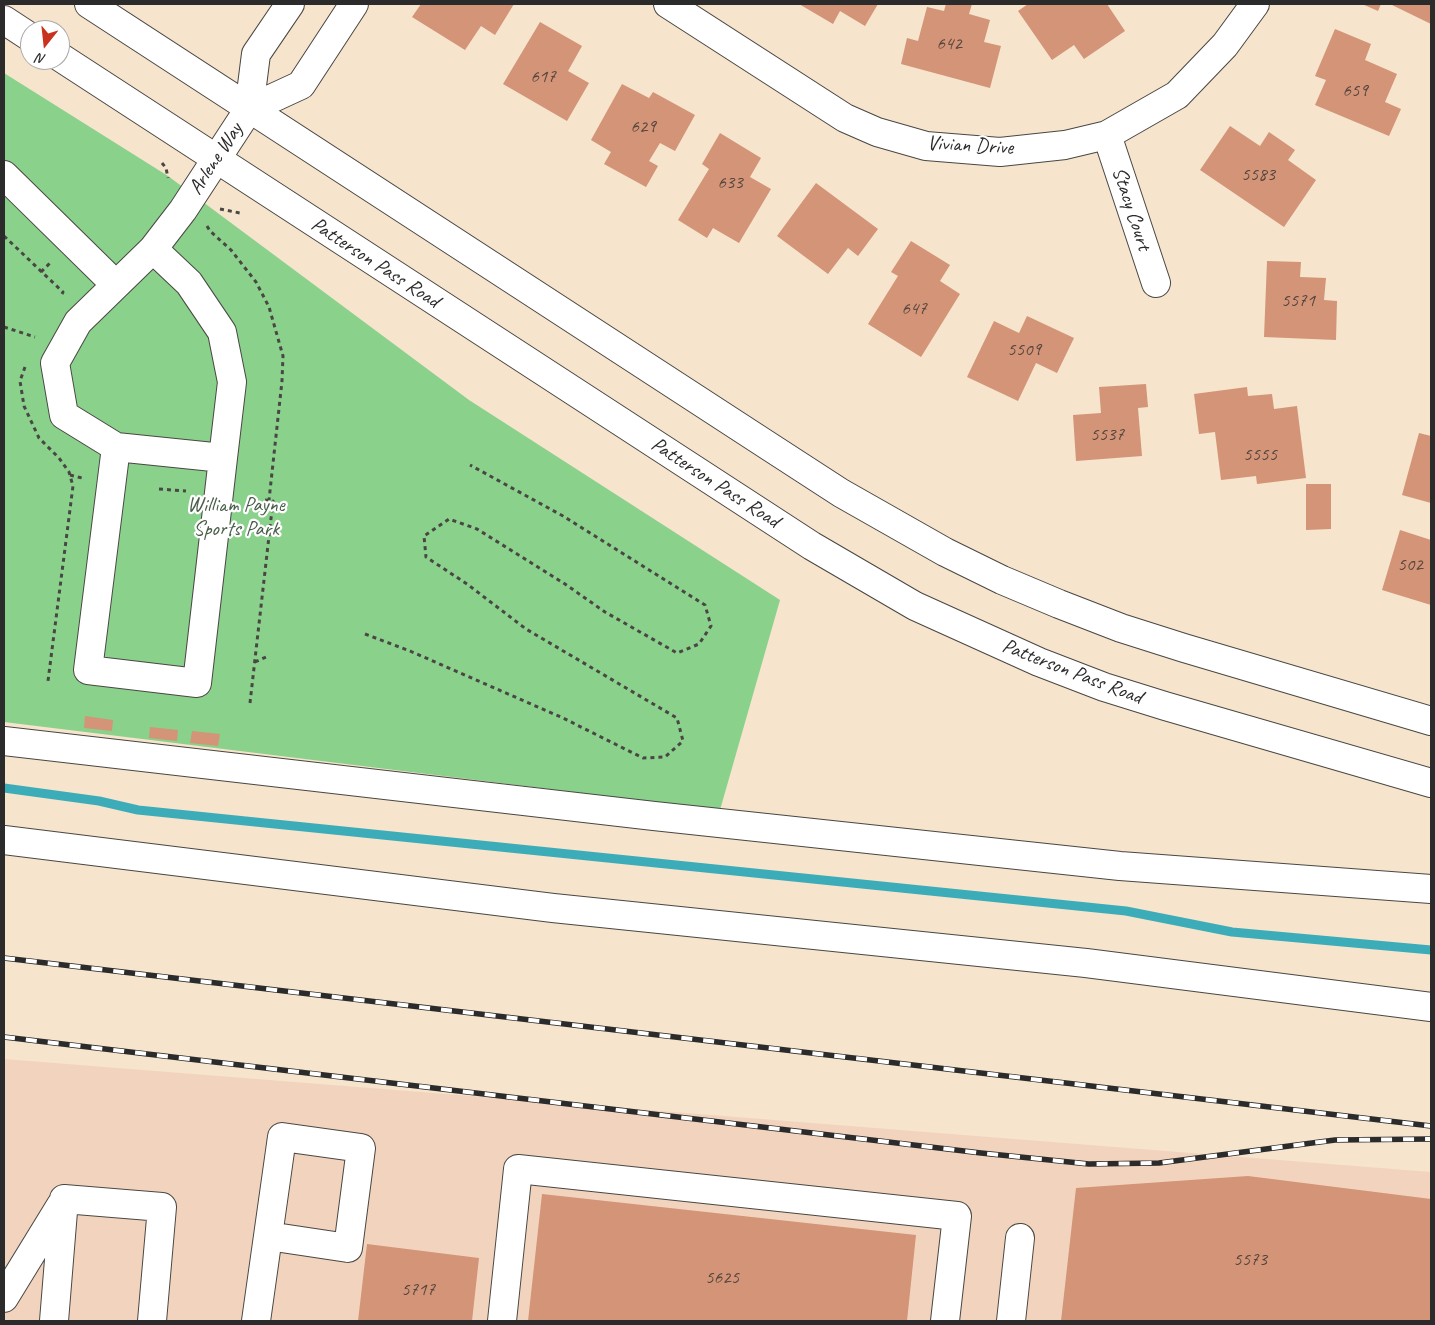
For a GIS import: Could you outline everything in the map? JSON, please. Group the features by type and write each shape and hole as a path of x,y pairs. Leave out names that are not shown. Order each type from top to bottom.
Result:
{"main road":[{"path":"89,4 841,493 945,552 1010,584 1121,628 1431,721"},
{"name":"Arlene Way","path":"116,447 64,415 55,363 78,322 153,249 194,216 216,159 249,109 256,54 290,4"},
{"name":"Arlene Way","path":"249,109 301,85 354,4"},
{"name":"Vivian Drive","path":"668,4 845,118 877,132 926,146 1000,152 1065,145 1107,135 1177,95 1224,45 1255,4"},
{"path":"4,20 20,30"},
{"name":"Patterson Pass Road","path":"70,64 812,546 915,606 1022,655 1104,687 1431,783"},
{"name":"Stacy Court","path":"1107,135 1156,283"},
{"path":"4,175 116,285"},
{"path":"153,249 189,284 222,332 232,382 197,683 88,670 116,447 223,458"},
{"path":"4,740 673,818 1110,865 1431,889"},
{"path":"4,840 543,907 1086,963 1431,1007"},
{"path":"256,1321 268,1236 282,1137 361,1148 348,1248 268,1236"},
{"path":"502,1321 518,1169 957,1216 945,1321"},
{"path":"4,1298 64,1199"},
{"path":"54,1321 64,1199"},
{"path":"64,1199 162,1207 152,1321"},
{"path":"1010,1321 1020,1238"}],"path":[{"path":"162,163 166,168 168,183"},
{"path":"216,211 221,208 240,213"},
{"path":"194,216 231,250 256,282 269,308 283,356 282,381 267,500 273,501 250,703"},
{"path":"4,236 63,292 58,300"},
{"path":"4,328 35,337"},
{"path":"32,343 40,329"},
{"path":"25,365 20,381 24,406 40,438 69,472 73,486 48,681"},
{"path":"365,634 410,651 563,718 643,758 665,757 683,741 677,718 526,629 467,584 426,557 424,536 448,519 477,528 606,612 677,653 699,644 711,626 706,605 563,516 470,465"},
{"path":"159,489 186,491"},
{"path":"255,662 266,657"}],"shaded area":[{"path":"4,1059 1431,1172 1431,1321 4,1321"}],"green space":[{"name":"William Payne Sports Park","path":"4,73 168,176 469,400 780,600 720,810 4,722"}],"building":[{"path":"421,4 514,4 495,35 481,26 465,50 412,17"},
{"path":"799,4 878,4 865,26 840,11 833,24"},
{"path":"946,4 972,4 969,14 990,20 984,42 1001,46 990,88 901,64 907,38 918,41 927,7 944,11"},
{"path":"1028,4 1107,4 1125,31 1084,59 1074,45 1052,60 1018,11"},
{"path":"1362,4 1381,4 1378,11"},
{"path":"1390,4 1431,4 1431,24"},
{"path":"540,22 582,46 568,71 589,83 567,121 503,84"},
{"path":"1335,29 1371,44 1365,60 1397,74 1385,102 1401,109 1389,136 1315,105 1326,80 1315,76"},
{"path":"622,84 649,98 653,92 695,115 675,151 660,143 649,161 658,166 646,187 604,164 611,152 591,140"},
{"path":"1230,126 1260,146 1269,132 1295,150 1288,160 1316,180 1284,227 1200,170"},
{"path":"720,133 761,158 750,177 771,189 739,243 713,228 707,238 678,220 709,169 702,164"},
{"path":"816,183 878,229 858,256 848,248 828,274 777,236"},
{"path":"911,241 950,265 940,281 960,294 921,357 868,324 898,276 891,272"},
{"path":"1267,261 1301,262 1300,277 1326,278 1324,300 1337,301 1336,340 1264,337"},
{"path":"1027,316 1074,338 1057,373 1036,363 1018,401 967,377 994,321 1019,333"},
{"path":"1146,384 1148,407 1138,408 1142,456 1076,461 1073,415 1101,413 1099,387"},
{"path":"1247,387 1248,396 1272,394 1274,409 1297,406 1306,478 1257,484 1256,476 1221,480 1215,432 1199,434 1194,394"},
{"path":"1419,433 1431,436 1431,503 1402,495"},
{"path":"1306,484 1331,484 1331,529 1306,530"},
{"path":"1400,530 1431,540 1431,605 1382,590"},
{"path":"85,716 113,720 112,731 84,728"},
{"path":"150,727 178,730 177,741 149,738"},
{"path":"192,731 220,734 218,746 190,743"},
{"path":"1248,1176 1431,1199 1431,1321 1061,1321 1076,1188"},
{"path":"542,1194 916,1235 907,1321 528,1321"},
{"path":"367,1244 479,1258 472,1321 358,1321"}],"waterway":[{"path":"4,788 99,801 138,810 1126,911 1232,932 1431,950"}],"railway":[{"path":"4,958 1431,1126"},
{"path":"4,1037 981,1153 1089,1164 1159,1163 1335,1140 1431,1139"}]}
